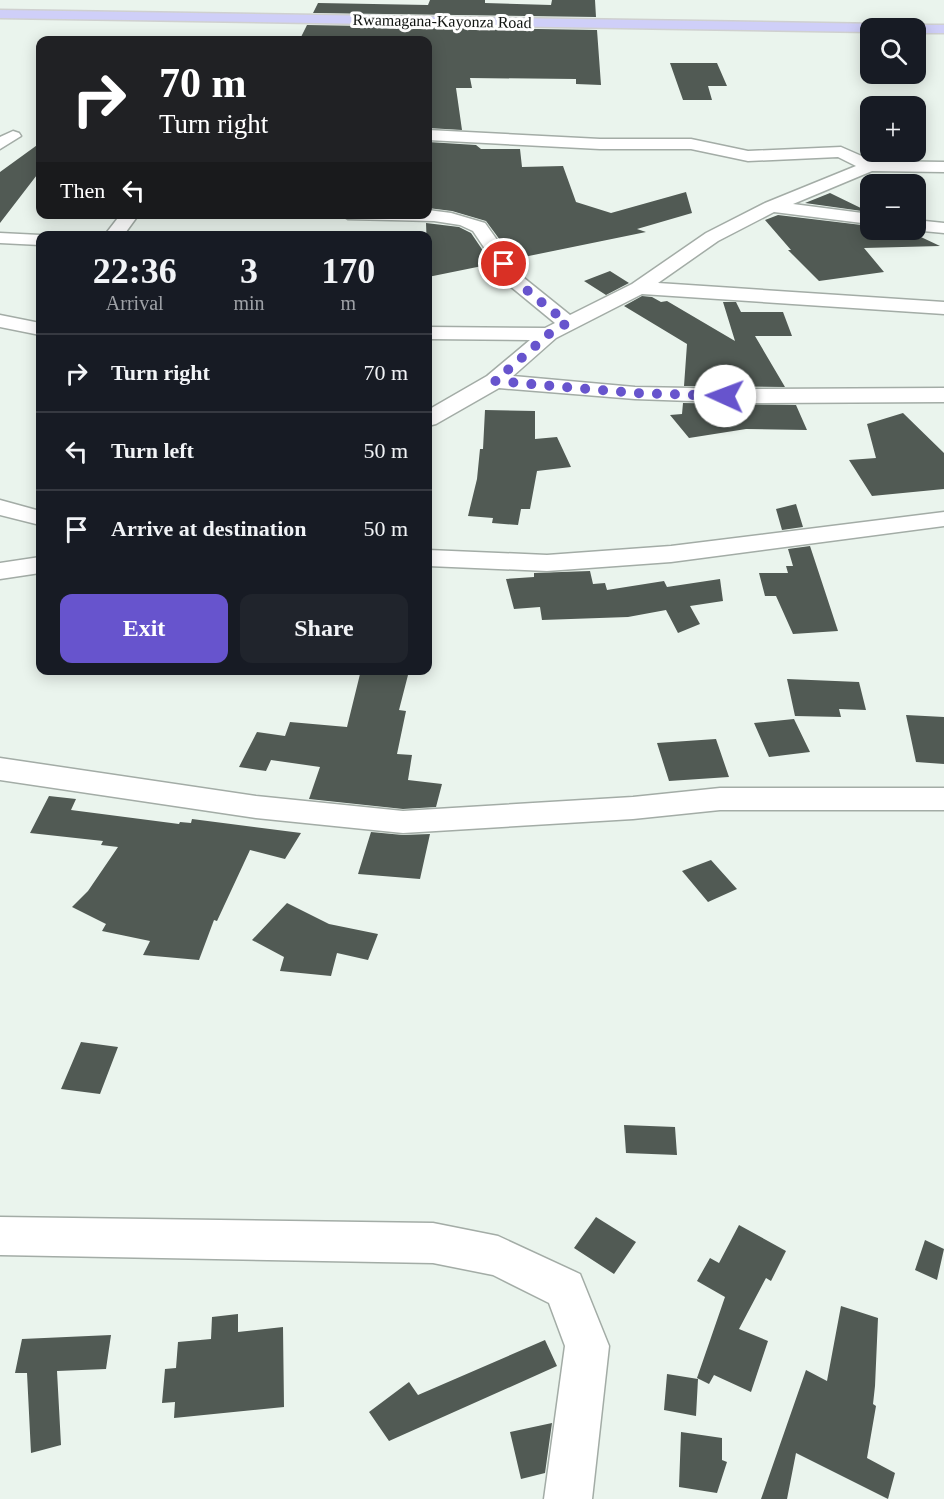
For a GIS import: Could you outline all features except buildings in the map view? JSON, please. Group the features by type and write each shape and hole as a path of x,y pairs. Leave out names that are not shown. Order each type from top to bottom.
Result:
{"highway":[{"name":"Rwamagana-Kayonza Road","path":"0,14 860,28"},
{"path":"926,29 944,29"}],"street":[{"path":"432,135 600,144 691,144 748,156 841,152 870,166"},
{"path":"432,417 495,381 549,334 639,288 712,237 771,207 870,166 944,167"},
{"path":"771,207 860,218"},
{"path":"432,217 469,221 479,226 517,282 567,323"},
{"path":"117,231 126,219"},
{"path":"926,226 944,228"},
{"path":"0,238 36,240"},
{"path":"639,288 944,308"},
{"path":"0,321 36,322"},
{"path":"432,333 549,334"},
{"path":"495,381 646,393 759,396 944,395"},
{"path":"0,507 36,517"},
{"path":"432,558 547,563 671,554 944,519"},
{"path":"0,571 36,566"},
{"path":"0,769 255,807 403,822 633,808 720,799 944,799"},
{"path":"0,1236 433,1243 498,1256 565,1289 587,1346 568,1499"}],"route":[{"path":"504,264 517,282 567,323 549,334 495,381 635,393 725,396"}]}
